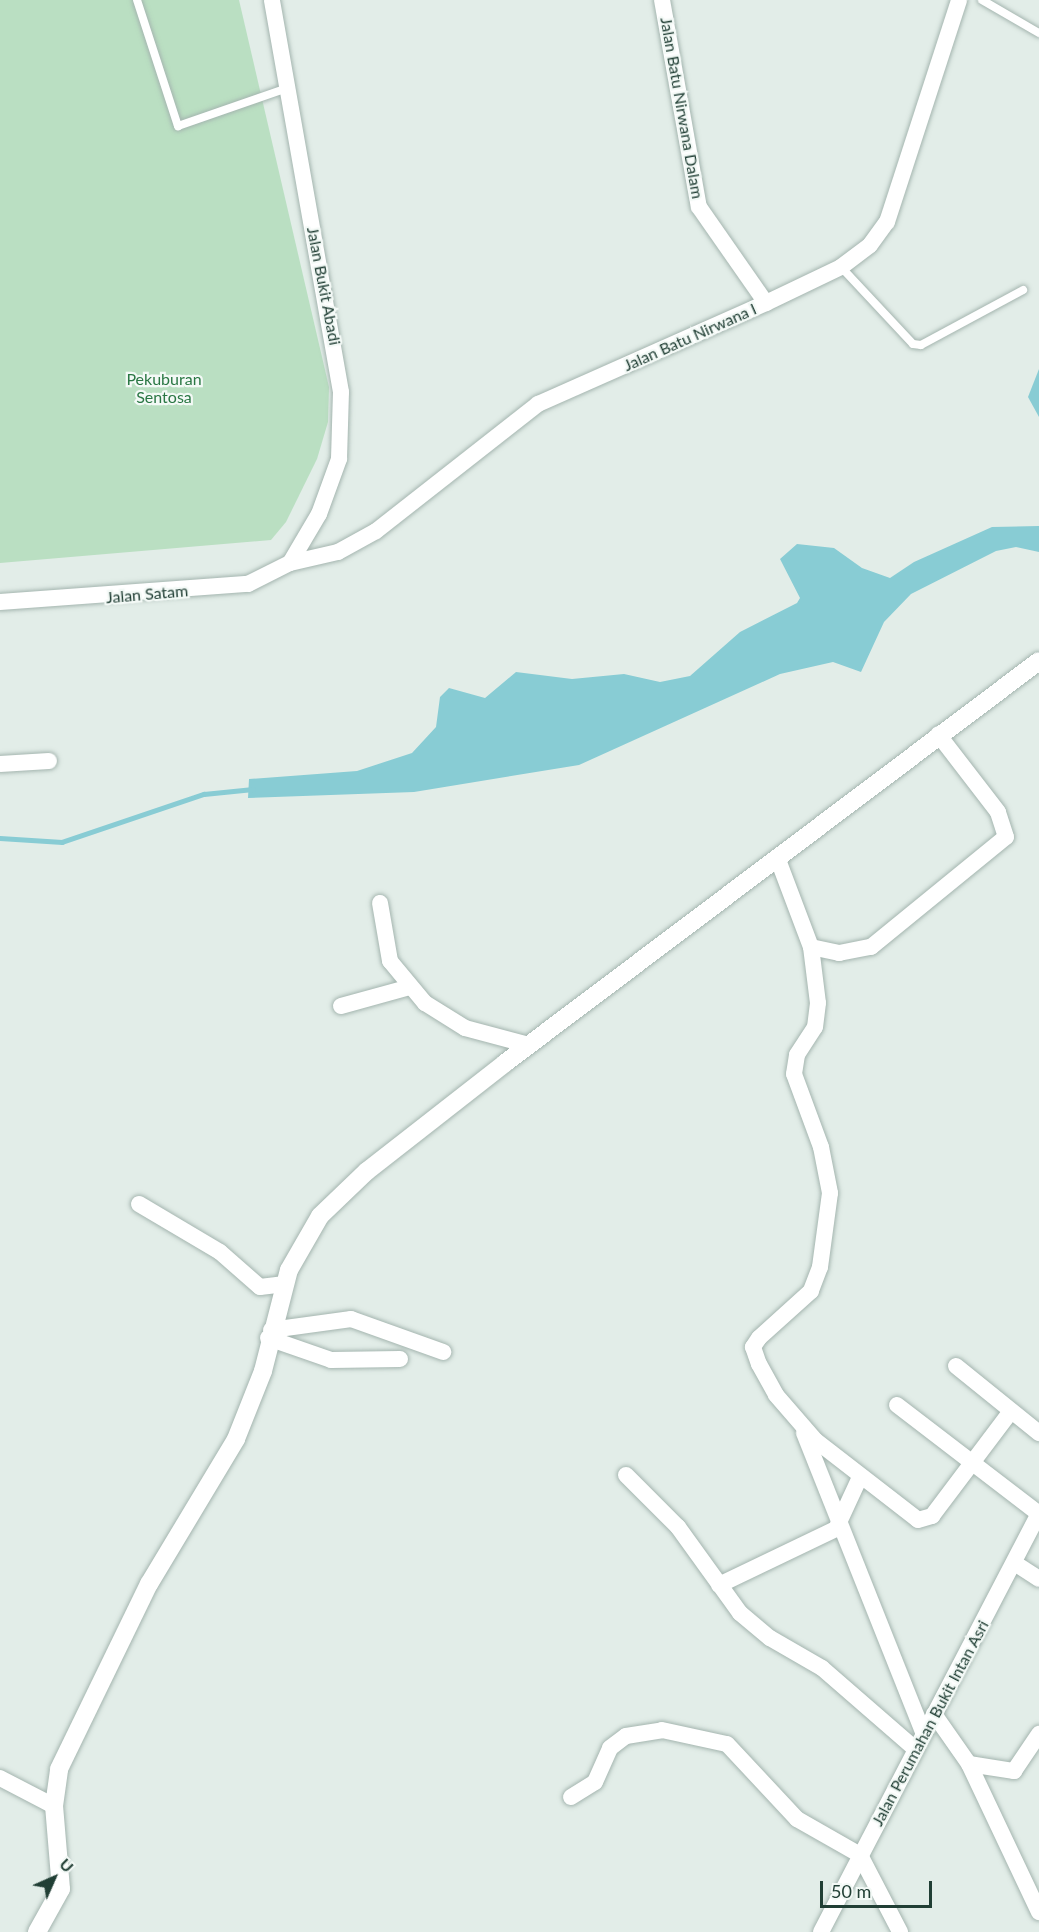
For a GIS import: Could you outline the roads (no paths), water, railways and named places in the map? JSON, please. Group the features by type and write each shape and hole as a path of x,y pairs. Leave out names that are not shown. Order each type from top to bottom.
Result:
{"street":[{"name":"Jalan Bukit Abadi","path":"272,0 338,358 343,410 333,485 290,563"},
{"name":"Jalan Batu Nirwana Dalam","path":"662,0 699,207 766,303"},
{"name":"Jalan Batu Nirwana I","path":"290,563 338,552 376,531 538,404 766,303 841,267 887,222 959,0"},
{"name":"Jalan Satam","path":"0,602 237,586 290,563"},
{"path":"37,1932 61,1889 54,1806 59,1769 149,1584 236,1439 263,1371 269,1334 285,1284 320,1216 367,1171 529,1045 938,734 1039,661"},
{"path":"811,946 839,953 871,947 1006,837 998,812 938,734"},
{"path":"0,764 49,761"},
{"path":"777,857 811,946 819,1004 815,1027 797,1055 794,1074 821,1147 830,1193 823,1248 811,1291 753,1347 776,1395 801,1424 860,1477 906,1514 925,1519 1011,1411"},
{"path":"380,903 384,947 410,987 443,1018 529,1045"},
{"path":"341,1006 410,987"},
{"path":"139,1204 220,1252 260,1287 285,1284"},
{"path":"269,1334 351,1318 443,1352"},
{"path":"269,1334 331,1360 400,1359"},
{"path":"956,1366 1039,1433"},
{"path":"897,1405 1039,1514"},
{"path":"801,1424 841,1520 923,1732"},
{"path":"626,1475 678,1527 719,1585 752,1625 822,1668 914,1748"},
{"path":"719,1585 832,1532 841,1520 860,1477"},
{"name":"Jalan Perumahan Bukit Intan Asri","path":"821,1932 914,1748 1016,1563 1039,1514"},
{"path":"1016,1563 1039,1579"},
{"path":"934,1714 969,1764 1039,1912"},
{"path":"571,1797 595,1782 620,1739 662,1730 692,1734 728,1744 797,1819 860,1855 900,1932"},
{"path":"969,1764 1014,1771 1039,1734"},
{"path":"0,1778 54,1806"}],"lane":[{"path":"137,0 178,126 287,88"},
{"path":"982,0 1039,33"},
{"path":"841,267 913,344 921,345 1023,290"}],"water":[{"path":"1039,369 1039,417 1028,397"},
{"path":"1039,526 1039,552 1016,547 996,551 911,594 884,622 861,672 833,662 780,674 579,765 414,792 248,798 249,779 357,771 412,753 436,727 440,697 449,688 485,698 516,672 572,679 624,674 660,682 690,676 740,632 797,603 800,598 780,559 797,544 834,548 862,568 890,578 914,562 992,527"}],"waterway":[{"path":"0,838 62,842 204,794 253,789"}],"park label":[{"name":"Pekuburan Sentosa","path":"164,388"}]}
